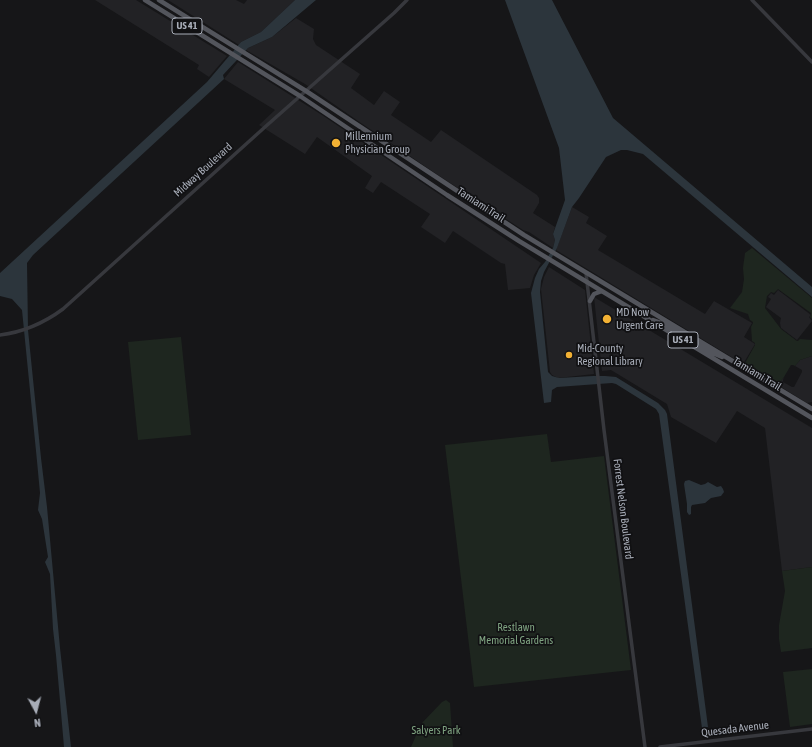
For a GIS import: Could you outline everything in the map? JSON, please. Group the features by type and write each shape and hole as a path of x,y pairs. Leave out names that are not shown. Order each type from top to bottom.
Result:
{"main road":[{"name":"Tamiami Trail","path":"144,0 300,96 519,241 812,418"},
{"name":"Tamiami Trail","path":"159,0 306,91 549,251 812,409"},
{"path":"506,232 519,236 524,235"},
{"path":"519,241 534,241"},
{"path":"590,301 594,294 602,291"},
{"path":"637,313 664,324 682,335 690,336"},
{"path":"684,341 693,342 715,354 733,361"}],"street":[{"name":"Midway Boulevard","path":"0,335 21,331 31,327 50,318 63,309 407,0"},
{"path":"752,0 812,62"},
{"name":"Forrest Nelson Boulevard","path":"586,273 605,440 645,747"},
{"name":"Quesada Avenue","path":"660,747 812,729"}],"shaded area":[{"path":"95,0 136,0 227,56 209,77 197,69 199,65"},
{"path":"168,0 236,0 244,4 247,0 295,0 261,32 241,42 239,45"},
{"path":"295,0 316,0 272,37 248,48 223,75 224,79 33,255 27,263 28,330 71,747 64,747 53,629 50,574 45,562 48,557 42,519 38,510 40,493 22,310 12,299 0,296 0,273 207,82 241,42 261,32"},
{"path":"505,0 552,0 613,118 812,287 812,297 643,154 627,150 621,150 606,157 572,207 557,248 544,272 541,281 540,292 548,372 552,376 559,378 593,376 616,377 658,403 667,414 708,727 702,728 659,414 656,409 612,383 557,387 552,390 551,402 544,403 531,293 539,269 553,248 555,240 553,234 565,200 559,148"},
{"path":"296,18 314,29 313,39 316,45 360,74 351,88 374,105 384,91 400,102 391,115 431,142 441,130 537,195 539,198 539,203 533,213 555,227 553,234 555,240 553,248 438,175 305,84 246,50 272,37"},
{"path":"238,62 322,115 541,263 534,275 530,288 508,290 505,264 501,263 453,231 445,243 421,227 430,214 381,182 373,193 365,188 372,176 317,137 305,154 259,125 275,110 224,79"},
{"path":"572,207 589,217 586,223 607,236 598,250 705,314 714,301 752,323 744,337 755,344 743,364 556,250"},
{"path":"549,267 585,290 594,374 558,378 550,372 541,289 544,277"},
{"path":"778,290 811,315 809,317 812,321 797,340 781,328 781,318 766,307 771,299 768,297 771,293 774,295"},
{"path":"594,297 812,428 812,567 782,571 765,428 737,411 716,443 671,417 667,404 611,370 602,371"},
{"path":"812,356 812,402 807,403 778,385 784,377 783,382 794,387 802,372 802,370 795,366 800,360"},
{"path":"689,480 701,485 708,482 717,487 721,486 724,492 721,496 711,498 705,503 692,505 691,514 689,515 687,512 684,484 685,481"}],"green space":[{"path":"752,248 812,298 812,319 810,317 811,313 778,289 774,293 771,292 767,296 765,308 781,329 797,341 800,339 812,340 812,356 800,360 795,366 791,365 778,385 744,365 755,345 752,341 751,327 753,322 750,320 748,314 730,308 742,292 745,253"},
{"path":"181,337 191,435 138,440 128,342"},
{"name":"Restlawn Memorial Gardens","path":"547,434 551,462 604,456 631,670 474,687 445,445"},
{"path":"812,567 812,648 781,652 779,625 785,591 782,571"},
{"path":"812,669 812,724 790,727 783,672"},
{"name":"Salyers Park","path":"446,700 450,703 453,747 411,747 421,724 442,702"}],"place":[{"name":"Millennium Physician Group","path":"336,143"},
{"name":"MD Now Urgent Care","path":"607,319"},
{"name":"Mid-County Regional Library","path":"569,355"}]}
